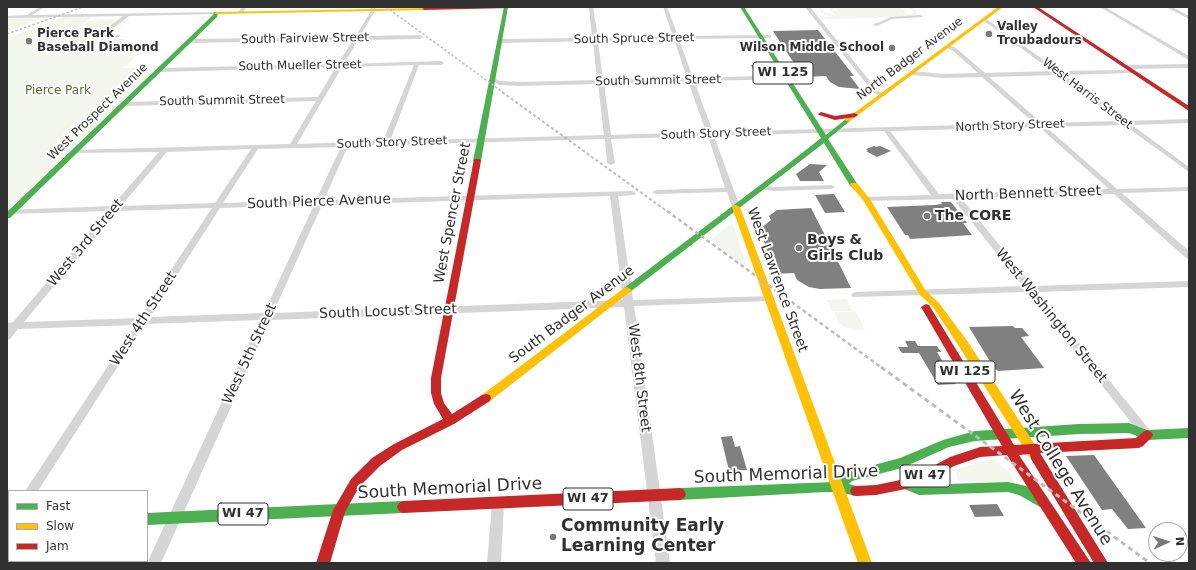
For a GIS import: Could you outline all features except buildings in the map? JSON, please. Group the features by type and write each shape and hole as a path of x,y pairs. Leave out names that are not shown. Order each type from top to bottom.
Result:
{"main road":[{"name":"West Spencer Street","path":"450,421 440,404 436,384 506,7"},
{"path":"214,10 511,7"},
{"name":"West College Avenue","path":"742,7 796,77 832,131 858,174 866,191 866,199"},
{"name":"West College Avenue","path":"750,7 786,78 858,192 866,199 923,293 936,305 964,345 1084,532 1101,563"},
{"name":"North Badger Avenue","path":"822,135 832,131 884,95 1001,7"},
{"path":"1035,7 1189,109"},
{"name":"West Prospect Avenue","path":"8,213 74,152 215,16 214,10"},
{"path":"821,114 835,118 855,115"},
{"name":"South Badger Avenue","path":"323,563 339,510 356,483 376,462 398,447 450,421 488,396 764,187 822,135"},
{"name":"West Lawrence Street","path":"736,207 865,563"},
{"name":"West College Avenue","path":"923,293 924,304 1010,449 1044,504 1084,563"},
{"path":"838,487 848,477 902,464 947,443 975,436 1020,432 1129,428 1147,435"},
{"name":"WI 47","path":"1010,449 1140,443 1147,435 1189,433"},
{"name":"South Memorial Drive","path":"148,519 838,487 854,491 876,490 906,484 962,457 980,452 1010,449"},
{"path":"906,484 919,490 1008,487 1022,490 1044,504"}],"street":[{"path":"28,16 43,7"},
{"path":"591,7 611,163"},
{"name":"West Lawrence Street","path":"665,7 736,207"},
{"path":"806,7 876,92 884,95"},
{"path":"1102,7 1189,58"},
{"path":"1168,7 1189,18"},
{"path":"292,146 339,66 375,9"},
{"path":"7,17 214,10"},
{"path":"117,36 100,36 129,14"},
{"path":"875,25 891,18 920,16"},
{"name":"West Harris Street","path":"985,18 1189,170"},
{"name":"South Spruce Street","path":"499,41 764,36"},
{"name":"South Fairview Street","path":"189,41 420,37"},
{"path":"949,46 983,74 1189,256"},
{"path":"386,143 416,64"},
{"name":"South Mueller Street","path":"160,70 441,64"},
{"path":"913,73 930,76 1059,73 1189,66"},
{"name":"South Summit Street","path":"492,82 520,84 796,77"},
{"name":"South Summit Street","path":"124,104 320,99"},
{"name":"North Story Street","path":"832,131 1189,121"},
{"path":"886,130 938,197"},
{"name":"South Story Street","path":"74,152 710,134 822,135"},
{"name":"West 5th Street","path":"154,563 346,144"},
{"name":"West 4th Street","path":"32,490 256,147"},
{"name":"West 3rd Street","path":"7,336 12,326 165,149"},
{"path":"764,187 831,188"},
{"name":"North Bennett Street","path":"866,199 1189,189"},
{"path":"656,192 730,190"},
{"name":"South Pierce Avenue","path":"8,213 115,208 632,193"},
{"name":"West 8th Street","path":"614,194 664,563"},
{"name":"West Washington Street","path":"955,196 1147,435"},
{"path":"856,295 1189,284"},
{"name":"South Locust Street","path":"12,326 769,298"},
{"path":"494,563 498,503"}],"green space":[{"path":"820,7 825,7 823,10 824,12 836,16 828,7 901,7 909,15 913,11 908,7 912,7 918,13 903,17 824,19 823,18 832,17 821,12 819,9"},
{"name":"Pierce Park","path":"93,16 70,33 74,32 90,20 125,19 123,21 129,22 123,23 115,30 118,30 116,31 105,34 109,35 104,39 124,39 134,58 124,68 158,67 12,206 7,208 7,38 64,17"},
{"path":"46,17 7,31 7,18"},
{"path":"731,224 733,225 747,268 711,240"},
{"path":"847,299 852,311 832,311 827,300"},
{"path":"834,312 856,312 865,330 846,328 840,323"},
{"path":"991,458 1009,472 1016,483 958,481 956,474 959,469"}],"railway":[{"path":"7,34 83,7"},
{"path":"386,7 504,93"},
{"path":"502,92 668,212"},
{"path":"667,211 882,368"},
{"path":"881,367 1150,563"}],"traffic: fast":[{"path":"477,161 506,7"},
{"path":"742,7 854,185"},
{"path":"7,216 215,16 216,13"},
{"path":"627,290 787,169 848,120"},
{"path":"838,487 848,477 902,463 947,443 975,436 1079,429 1129,428 1147,435 1189,433"},
{"path":"906,484 919,490 1008,487 1022,490 1040,501"},
{"path":"680,494 825,487 838,487 856,491"},
{"path":"148,519 403,507"}],"traffic: slow":[{"path":"848,120 1001,7"},
{"path":"216,13 424,9"},
{"path":"854,185 866,199 923,293 936,305 964,345 1035,455"},
{"path":"736,207 865,563"},
{"path":"486,398 627,290"}],"traffic: jam":[{"path":"424,9 511,7"},
{"path":"1035,7 1189,109"},
{"path":"821,114 835,118 855,115"},
{"path":"450,421 439,404 436,393 436,378 477,161"},
{"path":"926,307 1021,468 1084,563"},
{"path":"323,563 339,510 355,483 376,462 398,447 450,421 486,398"},
{"path":"856,491 876,490 906,484 928,475 950,462 980,452 1139,443 1147,435"},
{"path":"1035,455 1101,563"},
{"path":"403,507 680,494"}],"place":[{"name":"Valley Troubadours","path":"989,34"},
{"name":"Pierce Park Baseball Diamond","path":"29,41"},
{"name":"Wilson Middle School","path":"892,48"},
{"name":"The CORE","path":"927,216"},
{"name":"Boys & Girls Club","path":"799,248"},
{"name":"Community Early Learning Center","path":"553,537"}]}
